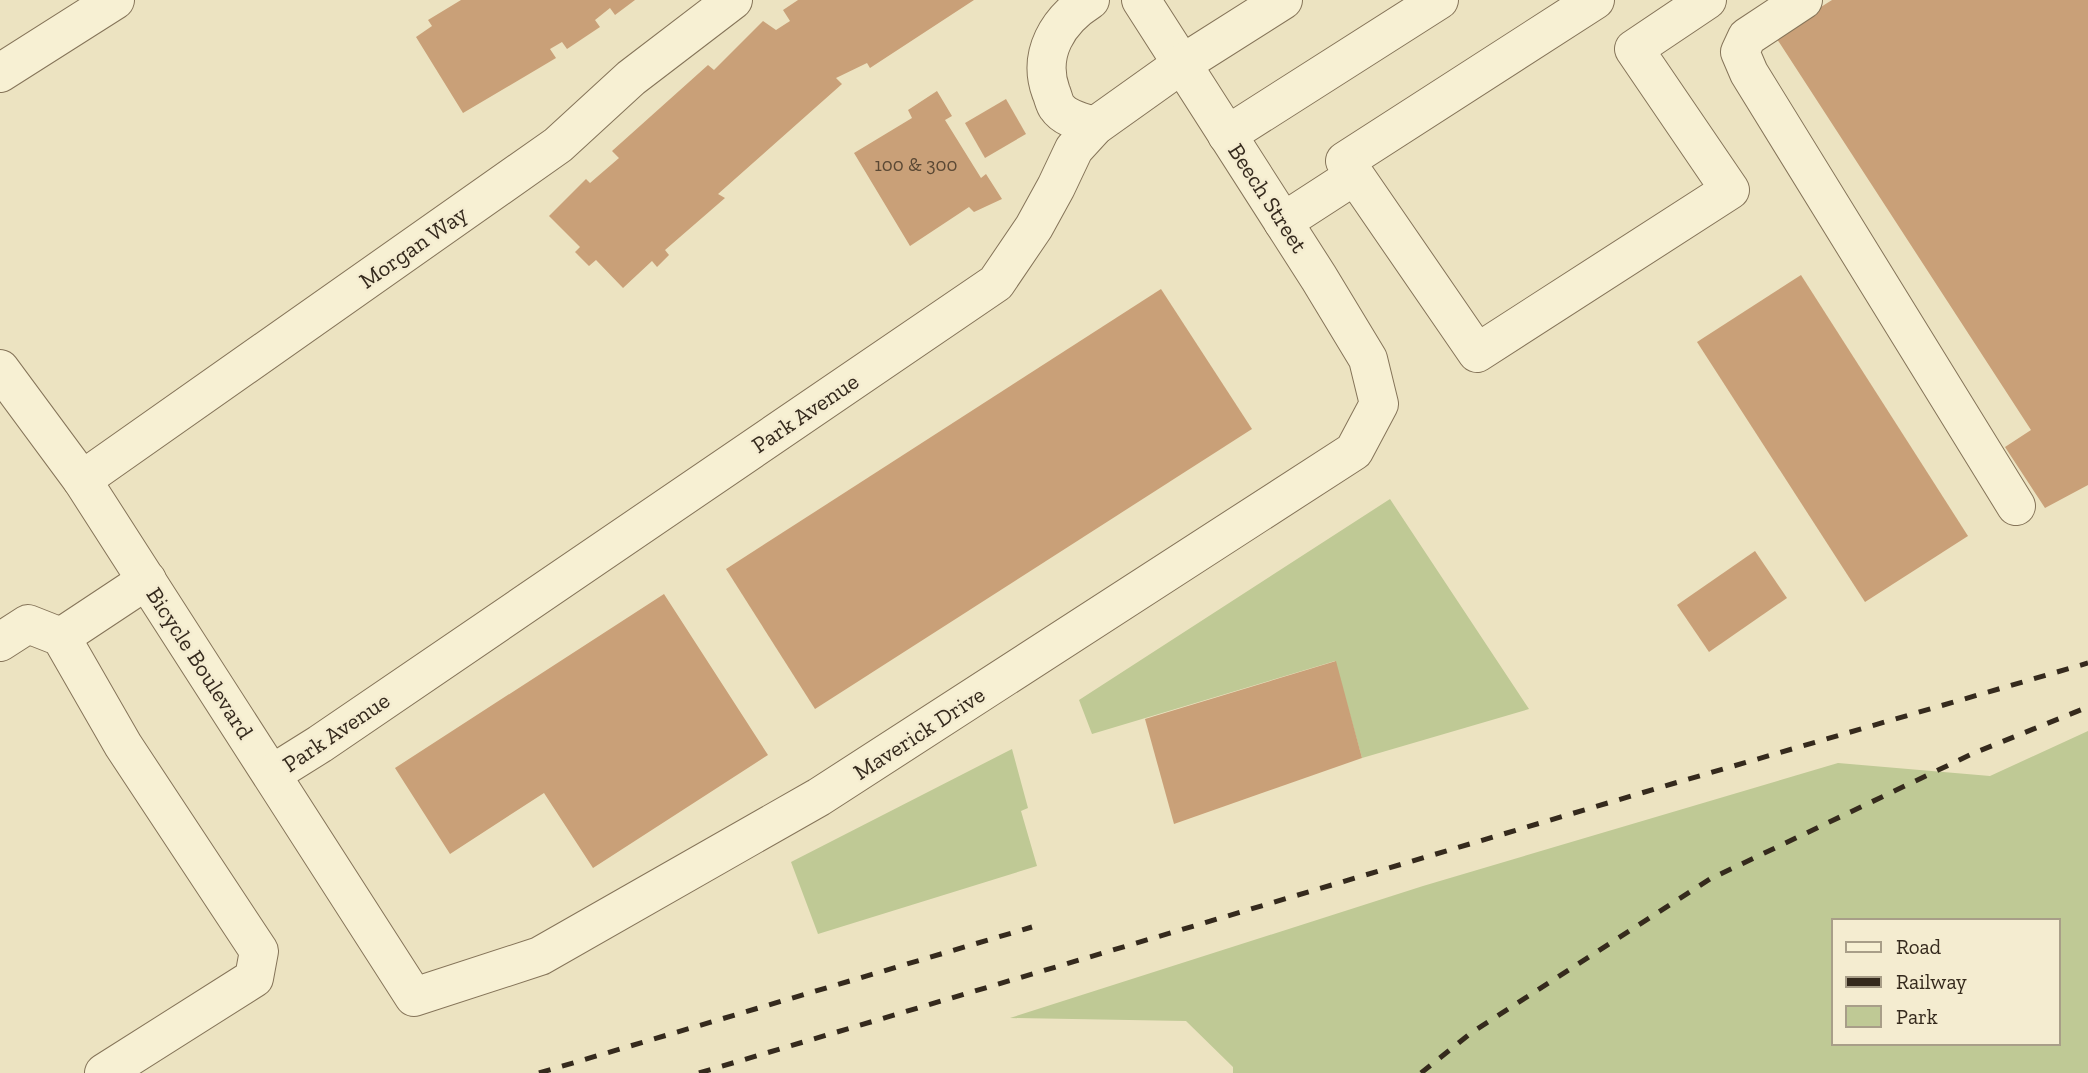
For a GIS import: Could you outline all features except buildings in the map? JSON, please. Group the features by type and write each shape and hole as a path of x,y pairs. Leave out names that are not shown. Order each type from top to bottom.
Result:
{"street":[{"path":"0,73 115,0"},
{"name":"Morgan Way","path":"82,480 558,145 631,78 733,0"},
{"path":"1090,0 1061,26 1048,49 1046,78 1057,108 1073,120 1095,126"},
{"name":"Beech Street","path":"1141,0 1368,359 1379,404"},
{"name":"Park Avenue","path":"272,774 320,744 996,283 1034,226 1074,149 1095,126 1182,64 1283,0"},
{"path":"1227,135 1439,0"},
{"path":"1595,0 1345,162 1477,353 1730,190 1634,49 1707,0"},
{"path":"1803,0 1747,37 1741,52 1749,73 2016,506"},
{"path":"1283,222 1354,176"},
{"name":"Bicycle Boulevard","path":"0,369 82,480 414,997"},
{"name":"Maverick Drive","path":"414,997 540,956 819,797 1354,451 1379,404"},
{"path":"61,638 147,580"},
{"path":"0,642 28,624 61,638 123,746 259,951 254,978 104,1073"}],"green space":[{"path":"1390,499 1529,709 1362,758 1335,661 1092,734 1079,700"},
{"path":"2088,731 2088,1073 1233,1073 1233,1067 1186,1021 1010,1018 1423,886 1838,763 1990,776"},
{"path":"1012,749 1028,808 1021,811 1037,866 818,934 791,862"}],"railway":[{"path":"699,1073 2088,663"},
{"path":"1421,1073 1471,1033 1710,879 1974,753 2088,707"},
{"path":"539,1073 1032,927"}]}
